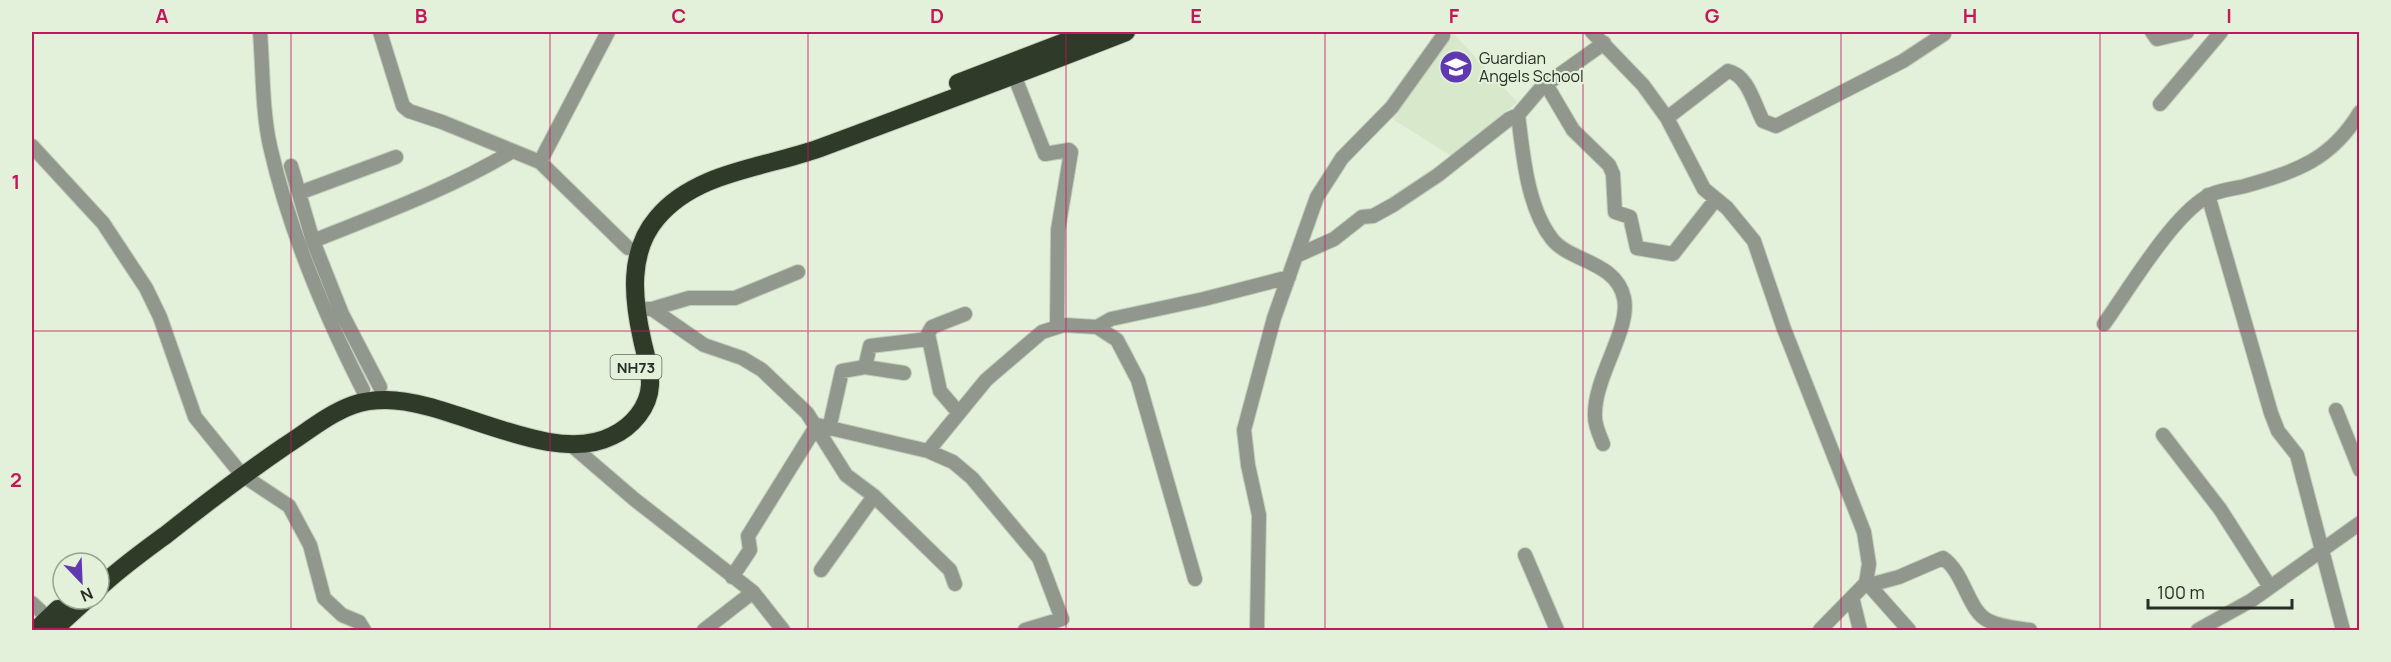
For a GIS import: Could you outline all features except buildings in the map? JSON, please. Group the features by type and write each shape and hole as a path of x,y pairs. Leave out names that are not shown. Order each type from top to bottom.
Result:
{"highway":[{"name":"NH73","path":"111,578 238,470 327,418 368,401 410,401 522,429 579,433 593,431 617,420 634,399 638,385 624,310 622,275 628,249 644,214 659,198 693,174 807,141 1090,32"},
{"name":"NH73","path":"111,563 321,407 371,389 412,388 522,429 570,444 596,443 625,430 646,404 650,386 644,309 634,276 645,237 654,221 684,194 708,181 816,150 1126,32"},
{"path":"46,626 59,611"},
{"path":"46,626 69,611"}],"street":[{"path":"260,32 269,145 299,242 325,315 371,389"},
{"path":"380,32 403,106 409,111 540,162 628,249"},
{"path":"540,162 608,32"},
{"path":"1257,630 1259,514 1248,465 1244,430 1274,318 1317,196 1342,158 1392,107 1443,36 1442,32"},
{"path":"1592,32 1643,85 1667,118 1704,189 1727,208 1754,241 1784,329 1864,532 1869,564 1866,586 1909,630"},
{"path":"2152,32 2157,39 2187,32"},
{"path":"2160,104 2221,32"},
{"path":"1667,118 1728,71 1738,73 1745,81 1763,121 1776,126 1903,61 1944,34"},
{"path":"1296,256 1335,239 1362,217 1373,216 1393,205 1438,175 1509,119 1518,115 1541,88 1604,43"},
{"path":"1014,75 1045,154 1069,150 1071,152 1058,230 1058,327"},
{"path":"1551,91 1573,130 1609,165 1613,174 1615,212 1630,217 1637,248 1673,254 1716,199"},
{"path":"2104,324 2185,212 2208,195 2306,167 2331,150 2360,112"},
{"path":"1518,115 1536,206 1553,240 1615,277 1624,298 1624,319 1598,386 1595,418 1603,444"},
{"path":"32,146 103,223 147,288 160,317 195,417 238,470 289,506 310,544 324,598 342,615 359,622 364,630"},
{"path":"313,241 484,168 511,152"},
{"path":"299,193 396,157"},
{"path":"291,166 313,241 371,389"},
{"path":"2208,195 2271,413 2278,431 2297,455 2343,630"},
{"path":"644,309 690,298 735,298 798,272"},
{"path":"1097,327 1111,319 1204,299 1289,277"},
{"path":"644,309 704,345 742,358 762,370 823,427 846,476 874,496 950,570 955,584"},
{"path":"958,412 940,391 928,339 932,327 965,314"},
{"path":"928,451 958,412 1015,352 1042,332 1058,327 1086,324 1097,327 1117,340 1138,380 1195,579"},
{"path":"864,367 870,346 928,339"},
{"path":"732,577 750,550 748,536 823,427 843,372 864,367 904,373"},
{"path":"2336,410 2360,470"},
{"path":"823,427 928,451 953,462 972,478 1039,558 1065,625 1025,630"},
{"path":"2163,435 2220,509 2270,587"},
{"path":"570,444 634,500 753,592 783,630"},
{"path":"821,570 874,496"},
{"path":"2198,630 2270,587 2360,523"},
{"path":"1525,555 1557,630"},
{"path":"1821,630 1852,597 1866,586 1899,577 1943,558 1954,565 1977,612 1988,621 2030,630"},
{"path":"704,630 753,592"},
{"path":"1852,597 1860,630"},
{"path":"32,603 46,626"}],"shaded area":[{"name":"Guardian Angels School","path":"1452,32 1517,102 1453,157 1391,118"}],"place":[{"name":"Guardian Angels School","path":"1456,67"}]}
